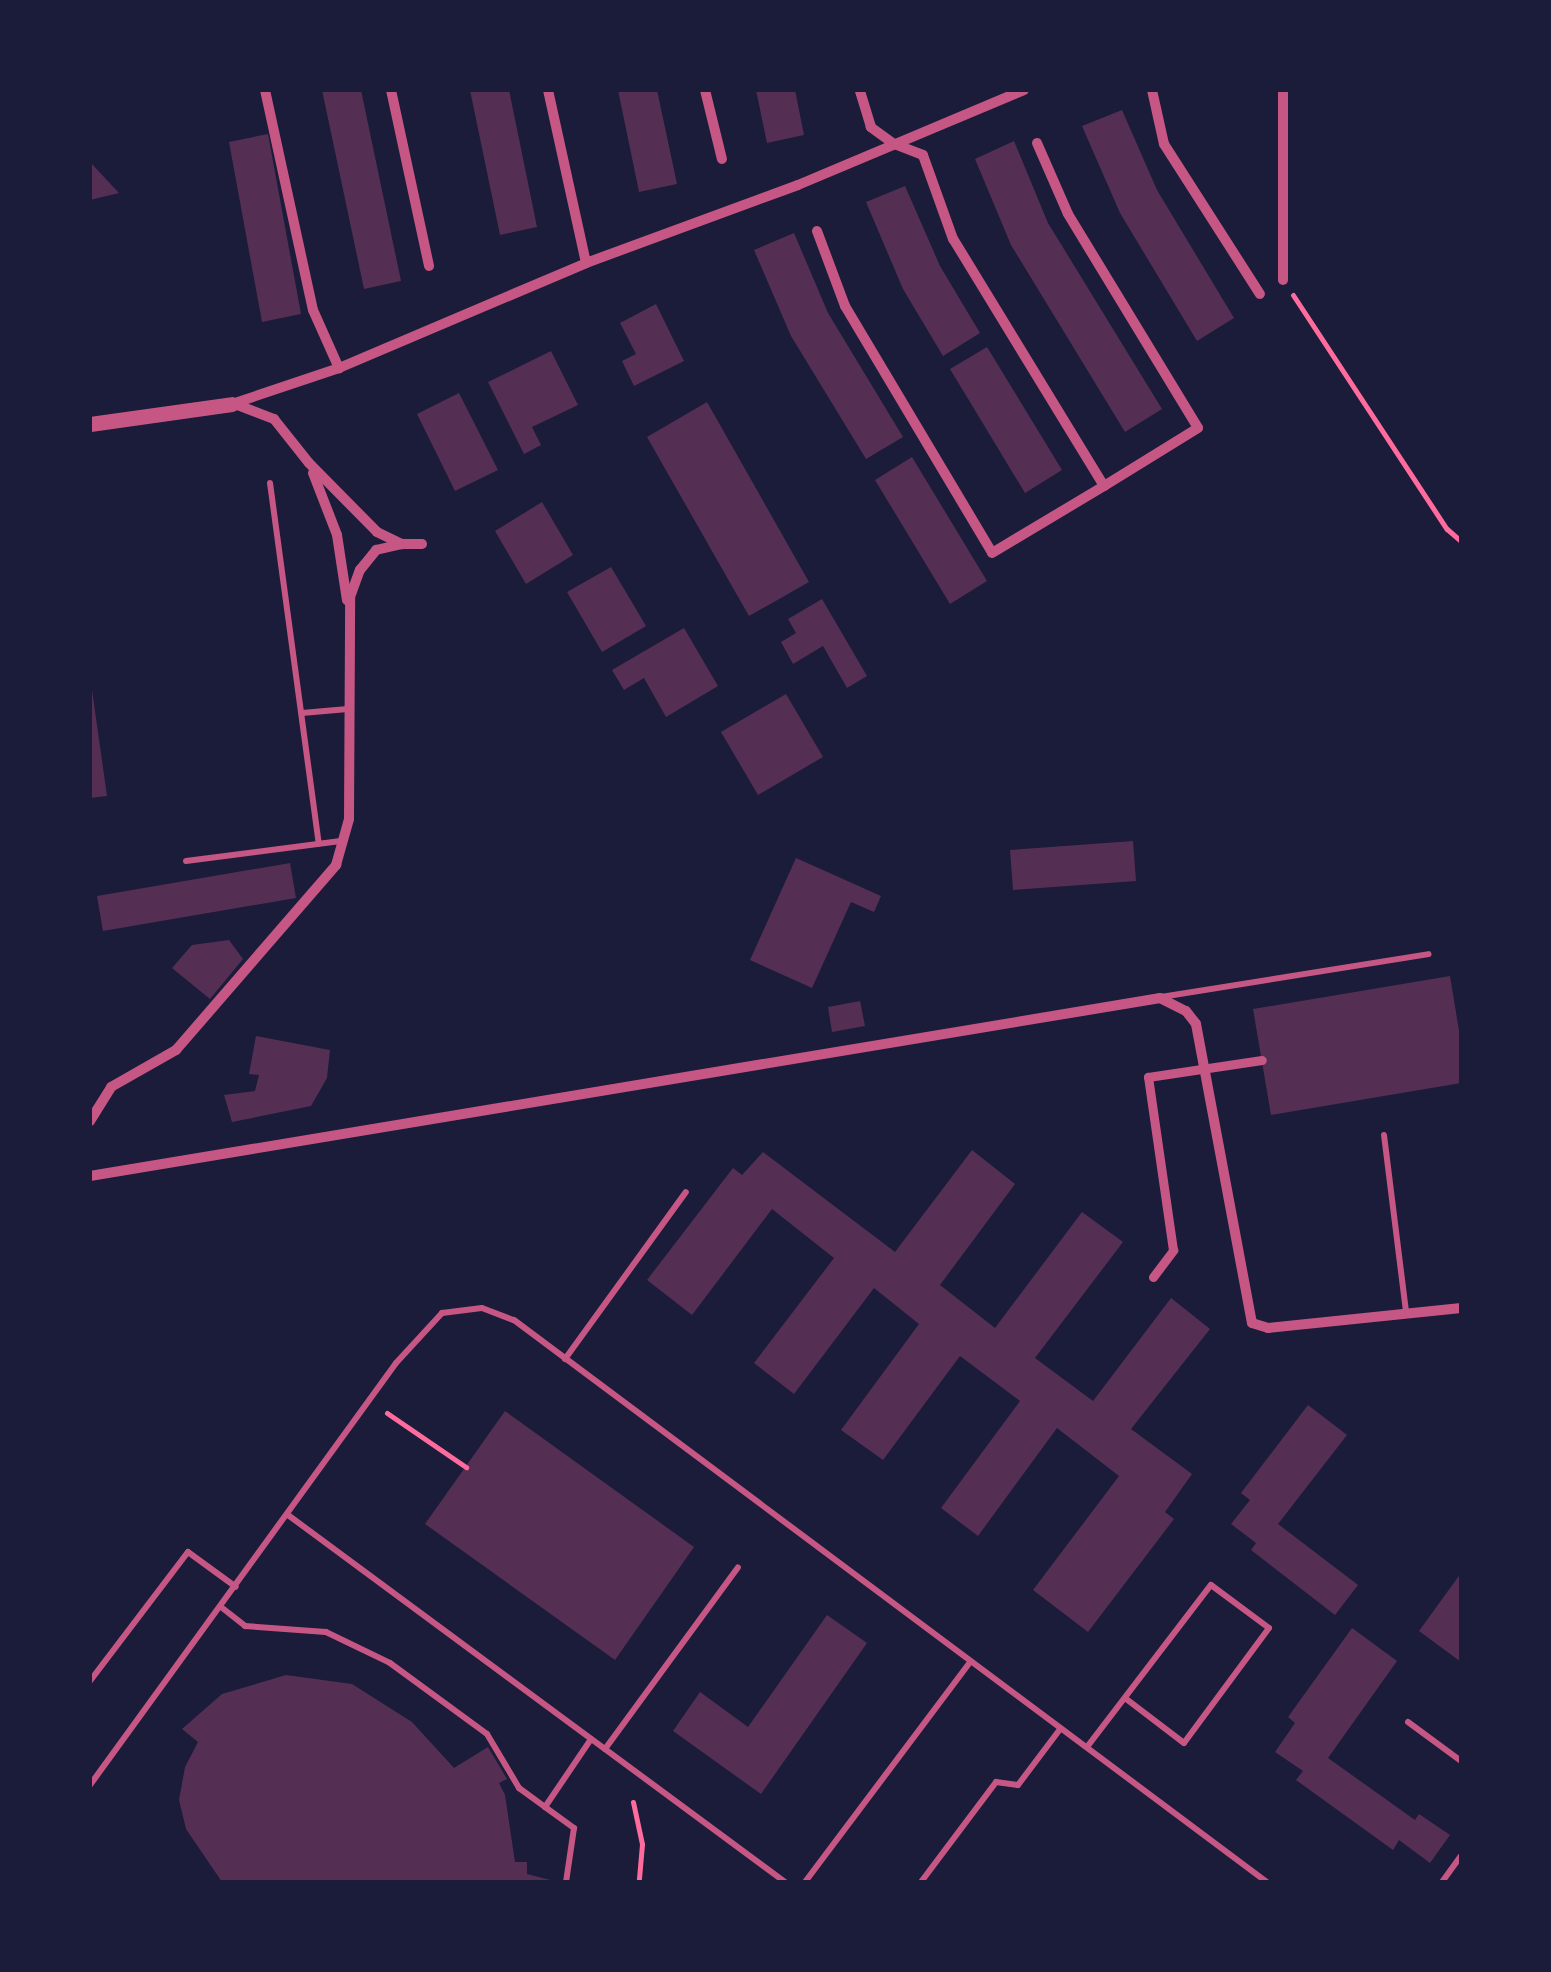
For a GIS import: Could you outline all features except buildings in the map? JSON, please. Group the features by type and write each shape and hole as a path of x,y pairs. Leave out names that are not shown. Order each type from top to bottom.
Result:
{"street":[{"path":"265,90 313,310 339,368"},
{"path":"391,90 429,266"},
{"path":"548,90 586,264"},
{"path":"705,90 722,159"},
{"path":"860,90 871,127 894,144 923,155 954,240 1104,486"},
{"path":"1152,90 1164,144 1260,294"},
{"path":"1283,90 1283,280"},
{"path":"90,424 232,404 339,368 586,264 798,185 1017,91"},
{"path":"817,232 845,306 992,553 1198,428 1068,214 1037,142"},
{"path":"232,404 274,419 308,463 377,532 402,544"},
{"path":"90,1122 110,1087 176,1050 336,864 350,818 348,609 336,535 308,463"},
{"path":"348,609 367,560 386,544 422,544"},
{"path":"90,1176 1160,998 1186,1011 1196,1024 1252,1323 1268,1328 1461,1308"},
{"path":"1153,1277 1173,1250 1148,1076 1262,1060"}],"lane":[{"path":"270,483 319,844"},
{"path":"302,714 348,709"},
{"path":"186,861 342,841"},
{"path":"1160,998 1429,954"},
{"path":"1384,1135 1406,1312"},
{"path":"565,1358 686,1192"},
{"path":"90,1785 396,1363 442,1313 482,1308 514,1320 1267,1882"},
{"path":"288,1515 785,1882"},
{"path":"90,1682 188,1552 236,1587"},
{"path":"605,1749 738,1567"},
{"path":"1087,1748 1125,1698 1212,1585 1268,1628 1184,1743 1125,1698"},
{"path":"221,1607 246,1626 326,1632 364,1647 487,1734 519,1788 574,1828 566,1882"},
{"path":"804,1882 971,1661"},
{"path":"1408,1722 1461,1760"},
{"path":"921,1882 996,1782 1018,1785 1061,1728"},
{"path":"545,1806 591,1738"},
{"path":"1442,1882 1461,1856"}],"path":[{"path":"1283,280 1447,529 1461,542"},
{"path":"387,1414 466,1467"},
{"path":"633,1802 642,1844 638,1882"}]}
